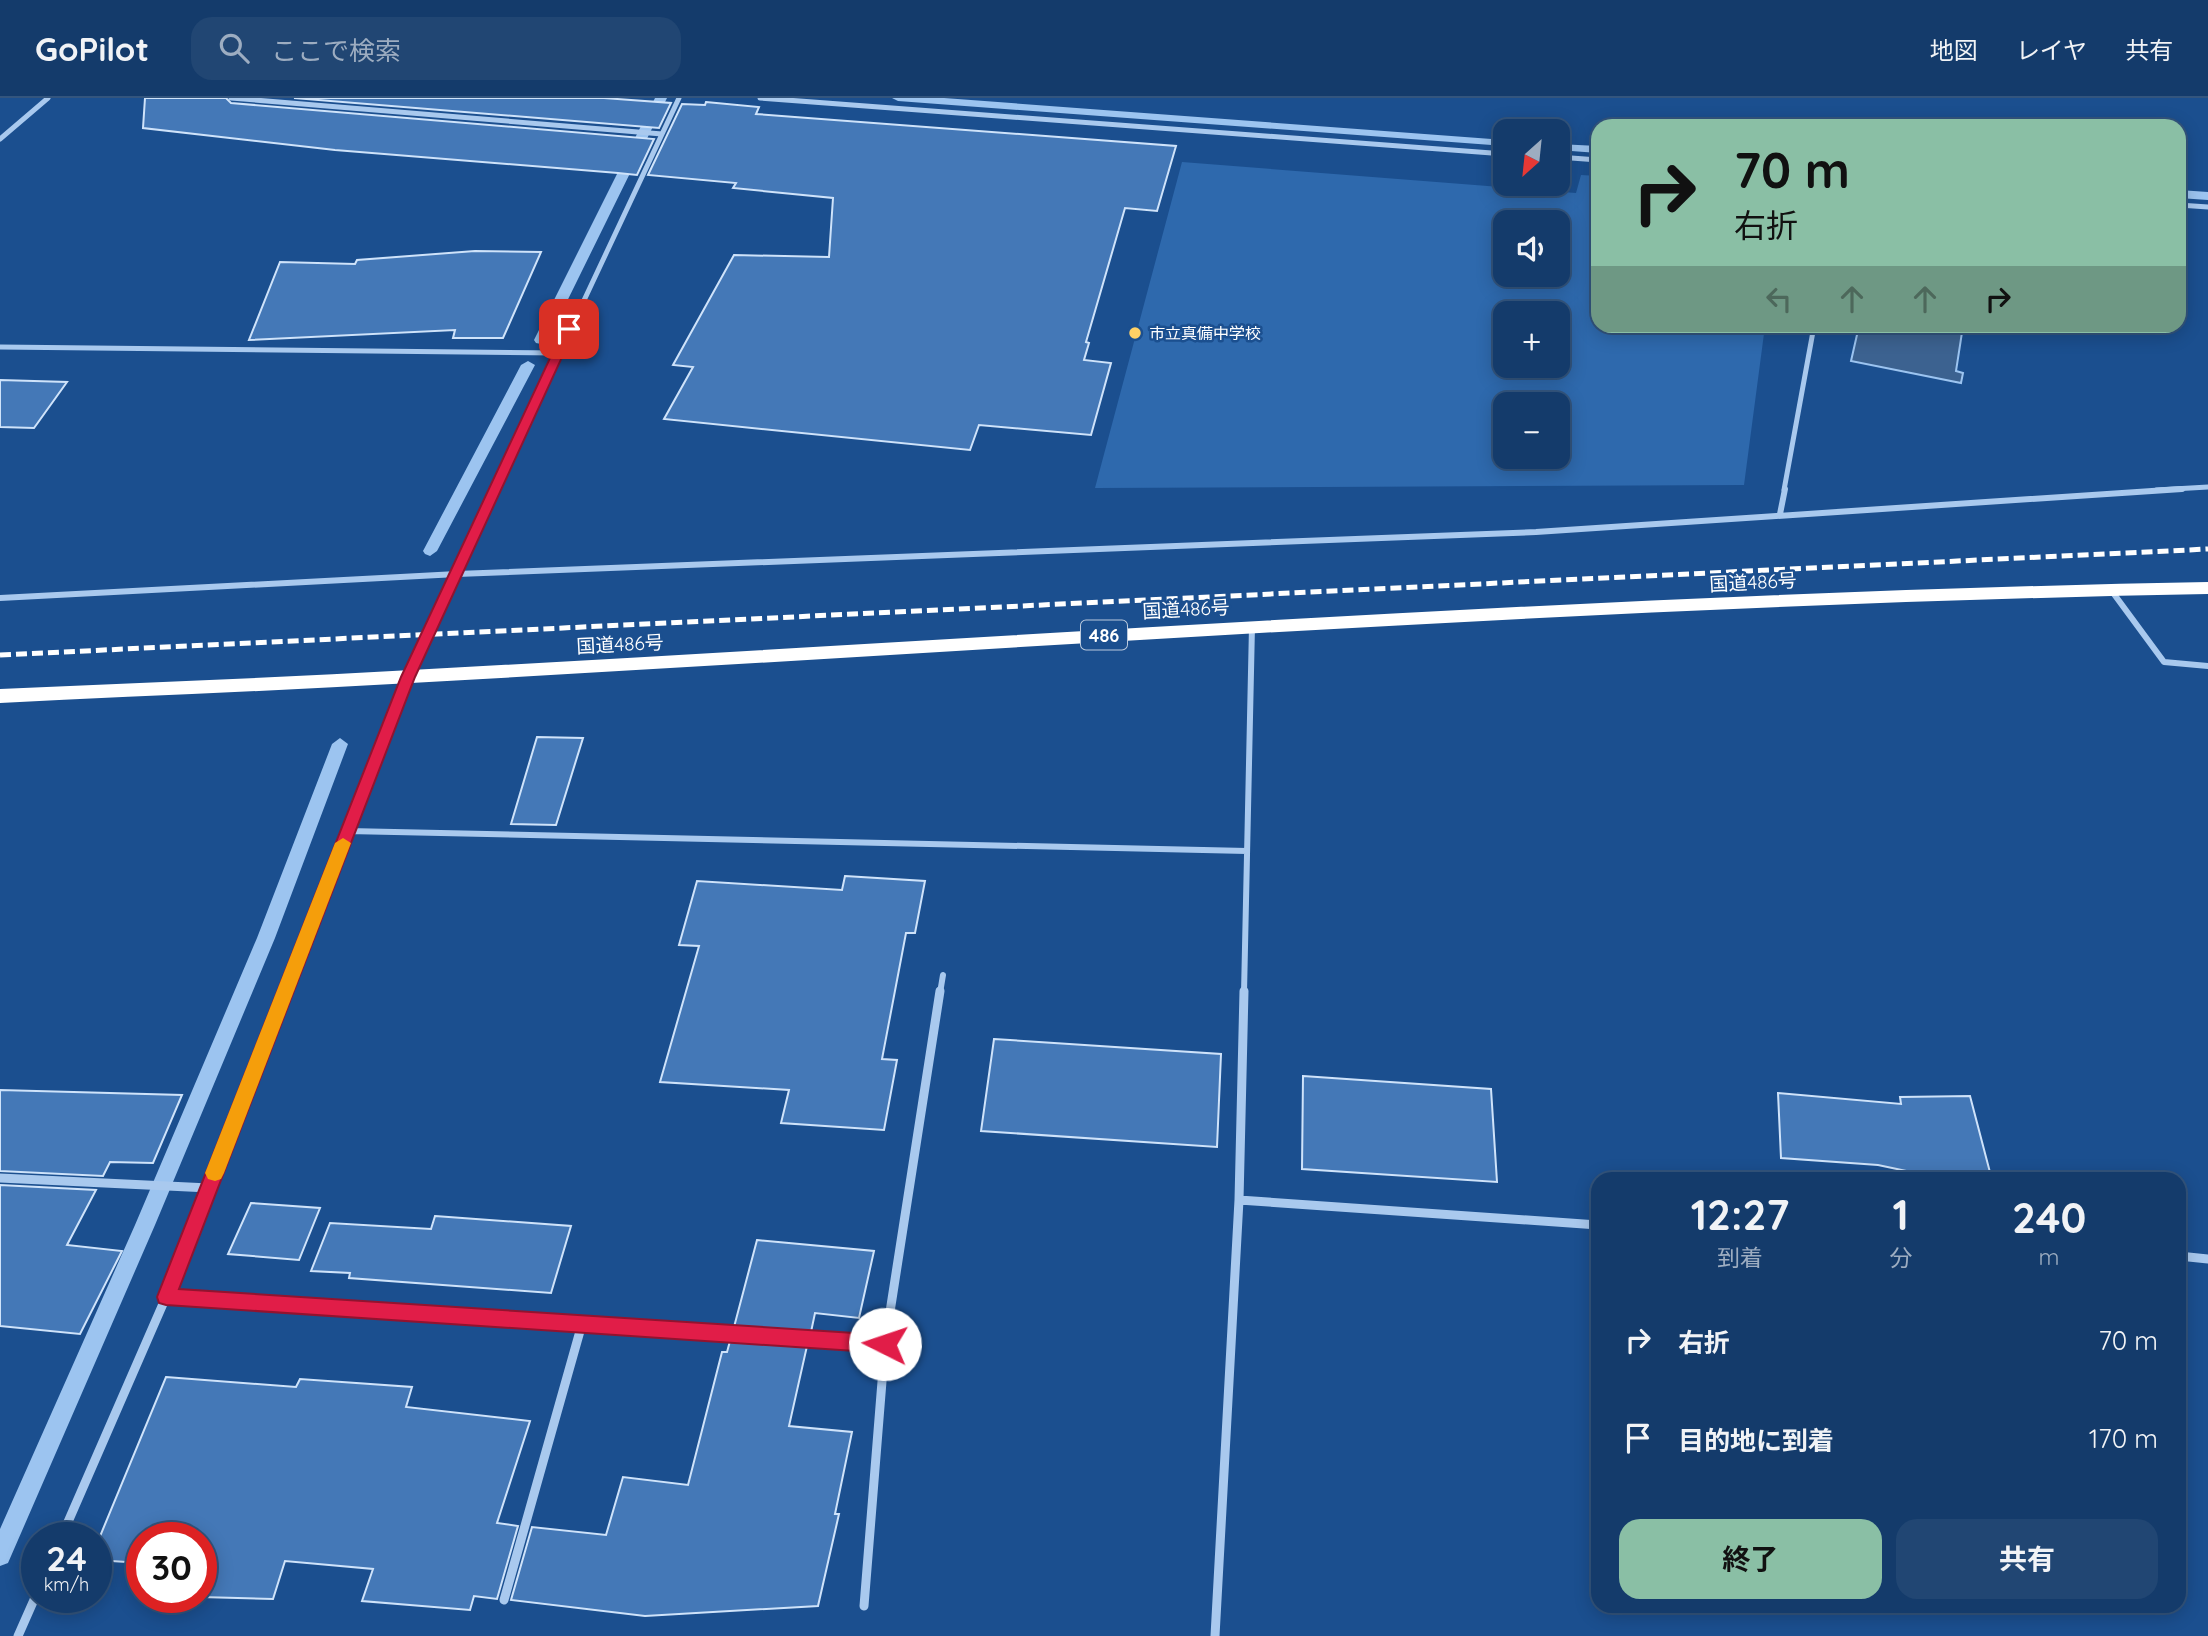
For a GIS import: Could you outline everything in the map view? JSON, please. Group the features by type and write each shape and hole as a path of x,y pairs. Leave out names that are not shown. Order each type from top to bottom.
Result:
{"highway":[{"name":"国道486号","path":"0,696 408,677 1252,626 1996,592 2208,589"}],"street":[{"path":"0,139 48,98"},
{"path":"231,98 662,134"},
{"path":"68,1522 166,1297 408,677 679,98"},
{"path":"760,98 1493,152"},
{"path":"1570,159 1591,160"},
{"path":"2186,205 2208,207"},
{"path":"1780,514 1813,333"},
{"path":"0,347 558,353"},
{"path":"0,598 457,574 1536,532 2208,487"},
{"path":"2111,590 2164,662 2208,666"},
{"path":"1216,1636 1238,1200 1252,626"},
{"path":"348,831 1247,851"},
{"path":"864,1605 885,1344 943,975"},
{"path":"0,1178 209,1188"},
{"path":"1238,1200 1591,1225"},
{"path":"2186,1257 2208,1259"},
{"path":"166,1297 885,1344"},
{"path":"504,1600 582,1324"},
{"path":"18,1636 28,1613"}],"shaded area":[{"path":"1182,162 1493,186 1493,196 1570,196 1570,193 1576,193 1581,175 1591,176 1591,333 1764,333 1744,485 1095,488"},
{"path":"1857,333 1962,333 1956,371 1963,373 1961,383 1851,361"}],"building":[{"path":"145,98 226,98 231,103 654,139 637,175 335,150 143,128"},
{"path":"294,98 604,98 671,103 659,128"},
{"path":"706,102 759,107 756,114 1176,146 1157,211 1125,208 1086,342 1089,343 1084,360 1111,363 1091,435 979,425 970,450 664,419 693,367 673,365 734,255 829,257 833,198 733,188 736,183 648,175 682,104 705,105"},
{"path":"475,251 541,252 503,338 453,338 455,330 249,340 280,262 355,264 357,260"},
{"path":"0,380 67,382 34,428 0,427"},
{"path":"537,737 583,738 556,825 511,824"},
{"path":"845,876 925,881 915,933 906,933 882,1059 897,1060 884,1130 781,1123 789,1090 660,1082 699,946 679,945 697,881 842,890"},
{"path":"994,1039 1221,1054 1217,1147 981,1131"},
{"path":"1303,1076 1491,1089 1497,1182 1302,1169"},
{"path":"0,1090 182,1095 153,1163 110,1162 103,1176 0,1171"},
{"path":"1778,1093 1901,1104 1900,1097 1970,1096 1990,1172 1911,1172 1878,1165 1781,1158"},
{"path":"0,1185 96,1190 67,1245 122,1251 80,1334 0,1326"},
{"path":"251,1203 320,1208 299,1260 228,1254"},
{"path":"435,1216 571,1226 551,1293 349,1278 350,1273 311,1271 330,1223 431,1229"},
{"path":"757,1240 874,1251 859,1318 815,1313 811,1332 734,1327"},
{"path":"730,1341 807,1346 789,1426 852,1432 835,1514 839,1514 818,1606 645,1616 511,1600 532,1527 606,1535 623,1477 688,1485 722,1352 727,1352"},
{"path":"166,1377 296,1387 300,1379 412,1387 406,1407 530,1421 497,1523 518,1526 497,1599 474,1596 470,1610 362,1601 373,1569 285,1561 273,1599 217,1597 217,1522 126,1522 126,1562 112,1561 112,1522 106,1522"}],"waterway":[{"path":"541,340 661,98"},
{"path":"898,98 1493,142"},
{"path":"1570,148 1591,149"},
{"path":"2186,194 2208,196"},
{"path":"430,551 528,365"},
{"path":"0,1555 145,1225 266,938 340,744"}],"railway":[{"path":"0,655 2208,549"}],"slow traffic":[{"path":"215,1173 343,843"}],"place":[{"name":"市立真備中学校","path":"1135,333"}],"route":[{"path":"569,329 408,677 166,1297 885,1344"}]}
